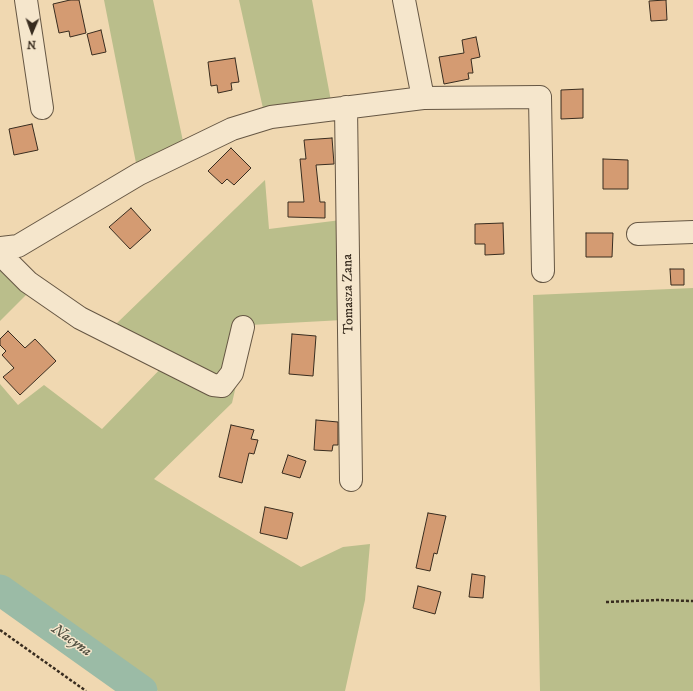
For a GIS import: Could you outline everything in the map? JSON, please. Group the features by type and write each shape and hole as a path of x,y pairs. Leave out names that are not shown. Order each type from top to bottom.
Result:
{"street":[{"path":"26,0 42,108"},
{"path":"404,0 423,98"},
{"path":"0,248 18,246 139,174 232,129 271,117 423,98 540,97 543,271"},
{"name":"Tomasza Zana","path":"346,108 352,480"},
{"path":"638,234 693,232"},
{"path":"0,254 28,282 80,318 213,385 222,386 232,373 243,328"}],"path":[{"path":"606,602 658,600 693,601"},
{"path":"0,630 86,691"}],"green space":[{"path":"104,0 153,0 184,146 137,168"},
{"path":"239,0 312,0 331,101 264,113"},
{"path":"265,180 269,229 341,220 343,320 250,325 232,403 154,479 301,567 343,547 370,544 365,600 345,691 158,691 0,577 0,384 18,405 44,385 102,429 168,361 116,324"},
{"path":"0,266 26,295 0,321"},
{"path":"693,288 693,691 540,691 533,295"}],"building":[{"path":"70,0 79,0 86,33 70,37 69,31 59,33 53,4"},
{"path":"666,0 667,20 651,21 649,1"},
{"path":"101,30 106,52 92,55 87,34"},
{"path":"476,37 480,57 471,59 473,73 468,73 469,79 444,84 439,57 464,53 462,40"},
{"path":"235,58 239,82 231,83 232,90 218,93 217,85 211,86 208,62"},
{"path":"583,89 583,118 561,119 561,90"},
{"path":"32,124 38,150 14,155 9,129"},
{"path":"332,138 334,164 316,165 320,202 325,202 325,218 288,217 288,202 304,202 300,159 306,159 304,140"},
{"path":"231,148 251,168 234,185 227,179 222,184 208,171"},
{"path":"603,159 628,160 628,189 603,189"},
{"path":"131,208 151,230 130,249 109,227"},
{"path":"503,223 504,254 485,255 485,244 475,244 475,224"},
{"path":"586,233 613,233 612,257 586,257"},
{"path":"670,269 684,269 684,285 671,285"},
{"path":"8,331 25,348 35,339 56,361 20,395 3,377 14,368 2,355 6,351 0,345 0,339"},
{"path":"292,334 316,336 313,376 289,374"},
{"path":"316,420 338,422 338,445 333,445 332,451 314,450"},
{"path":"231,425 254,430 251,439 258,440 254,454 249,453 242,483 219,477"},
{"path":"288,455 306,461 300,478 282,473"},
{"path":"265,507 293,513 287,539 260,533"},
{"path":"428,513 446,516 437,554 434,553 430,571 416,568"},
{"path":"472,574 485,576 483,598 469,597"},
{"path":"418,586 441,592 435,614 413,608"}],"waterway":[{"name":"Nacyna","path":"0,590 142,691"}]}
